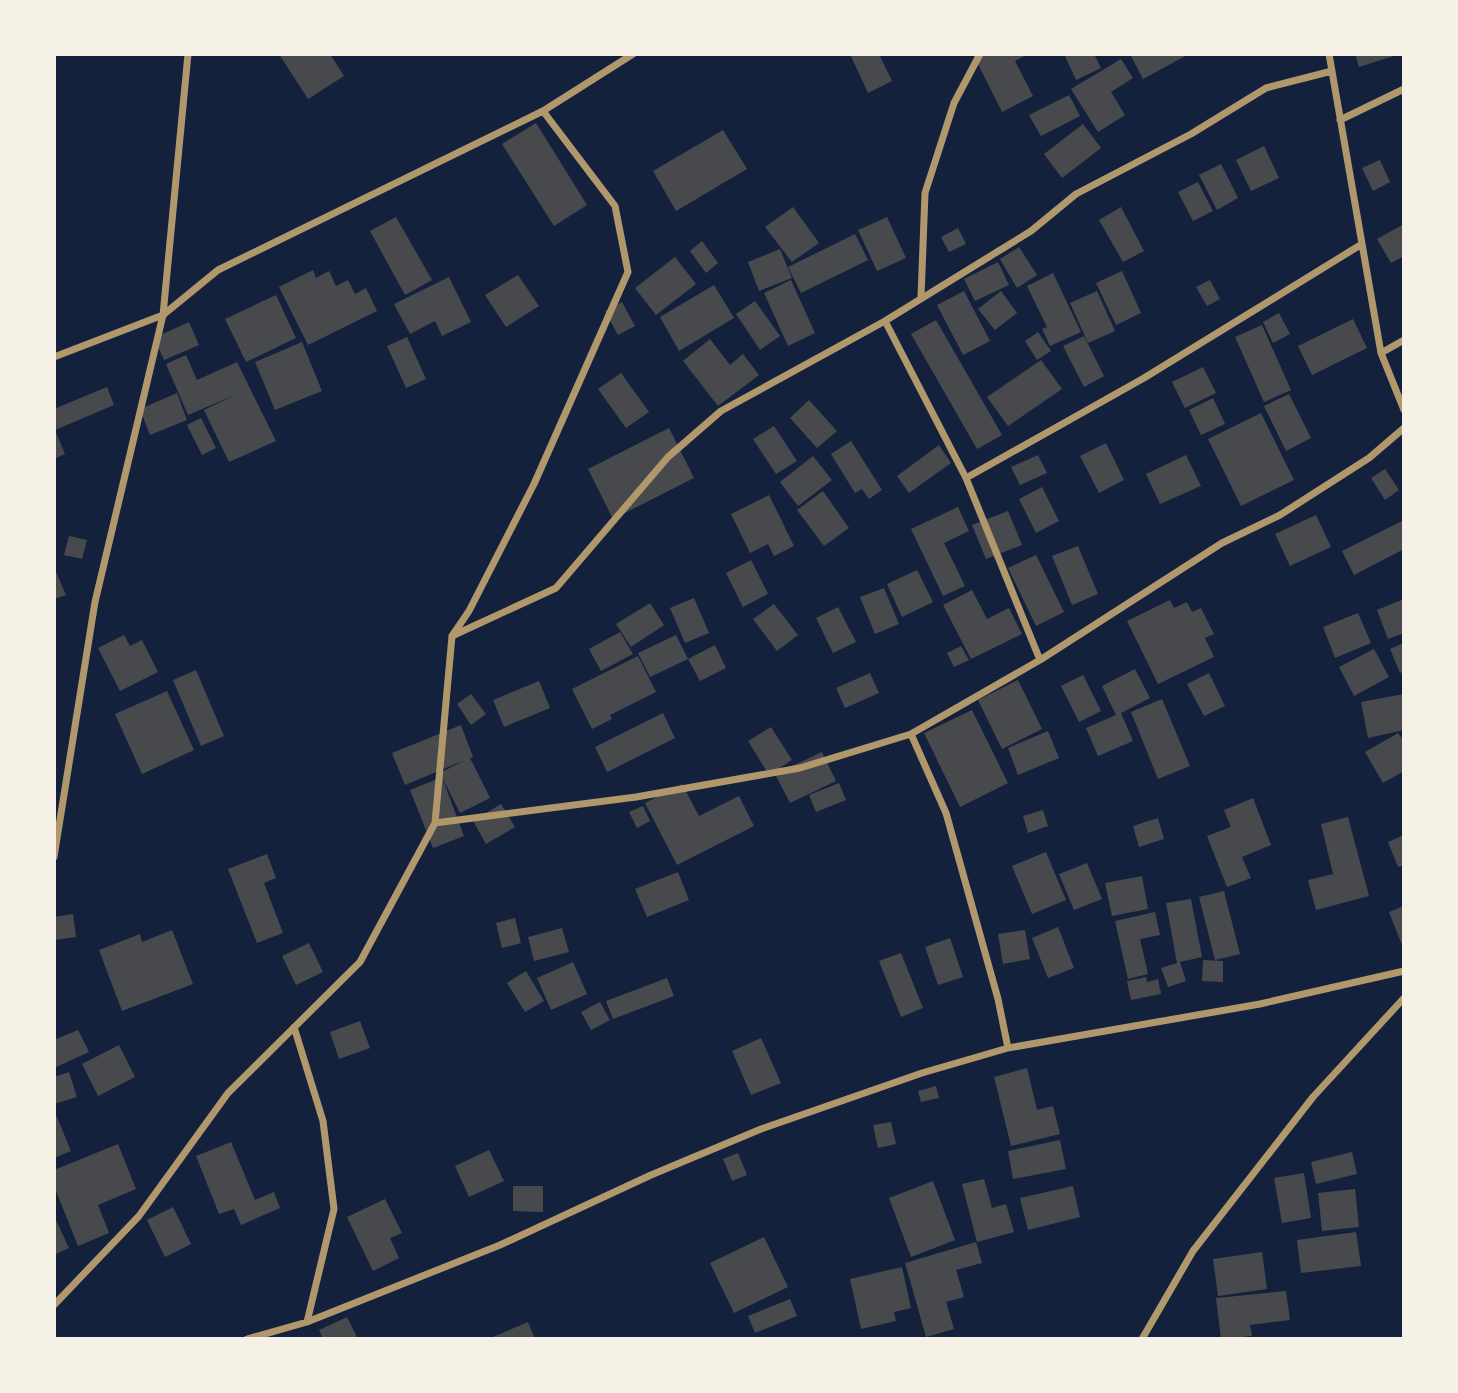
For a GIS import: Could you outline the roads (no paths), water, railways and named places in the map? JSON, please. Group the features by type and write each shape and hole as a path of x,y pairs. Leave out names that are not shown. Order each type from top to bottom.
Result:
{"street":[{"path":"54,857 95,602 163,315 188,54"},
{"path":"54,357 163,315 218,270 543,111 633,54"},
{"path":"921,297 925,193 954,103 980,54"},
{"path":"1329,54 1381,352 1404,410"},
{"path":"452,636 556,588 668,457 721,411 885,321 1031,231 1076,194 1191,134 1266,88 1332,71"},
{"path":"1340,120 1404,89"},
{"path":"54,1305 139,1216 228,1093 360,962 435,823 452,636 469,611 534,484 628,272 615,206 543,111"},
{"path":"966,478 1144,378 1362,244"},
{"path":"885,321 966,478 1040,660"},
{"path":"1381,352 1404,340"},
{"path":"435,823 636,797 800,768 911,734 1040,660 1211,550 1291,508 1368,458 1404,428"},
{"path":"911,734 946,813 972,900 1008,1048"},
{"path":"247,1339 307,1322 500,1245 651,1175 761,1129 922,1073 1008,1048 1260,1004 1404,971"},
{"path":"1142,1339 1202,1240 1313,1097 1404,998"},
{"path":"294,1027 323,1121 334,1209 307,1322"}]}
